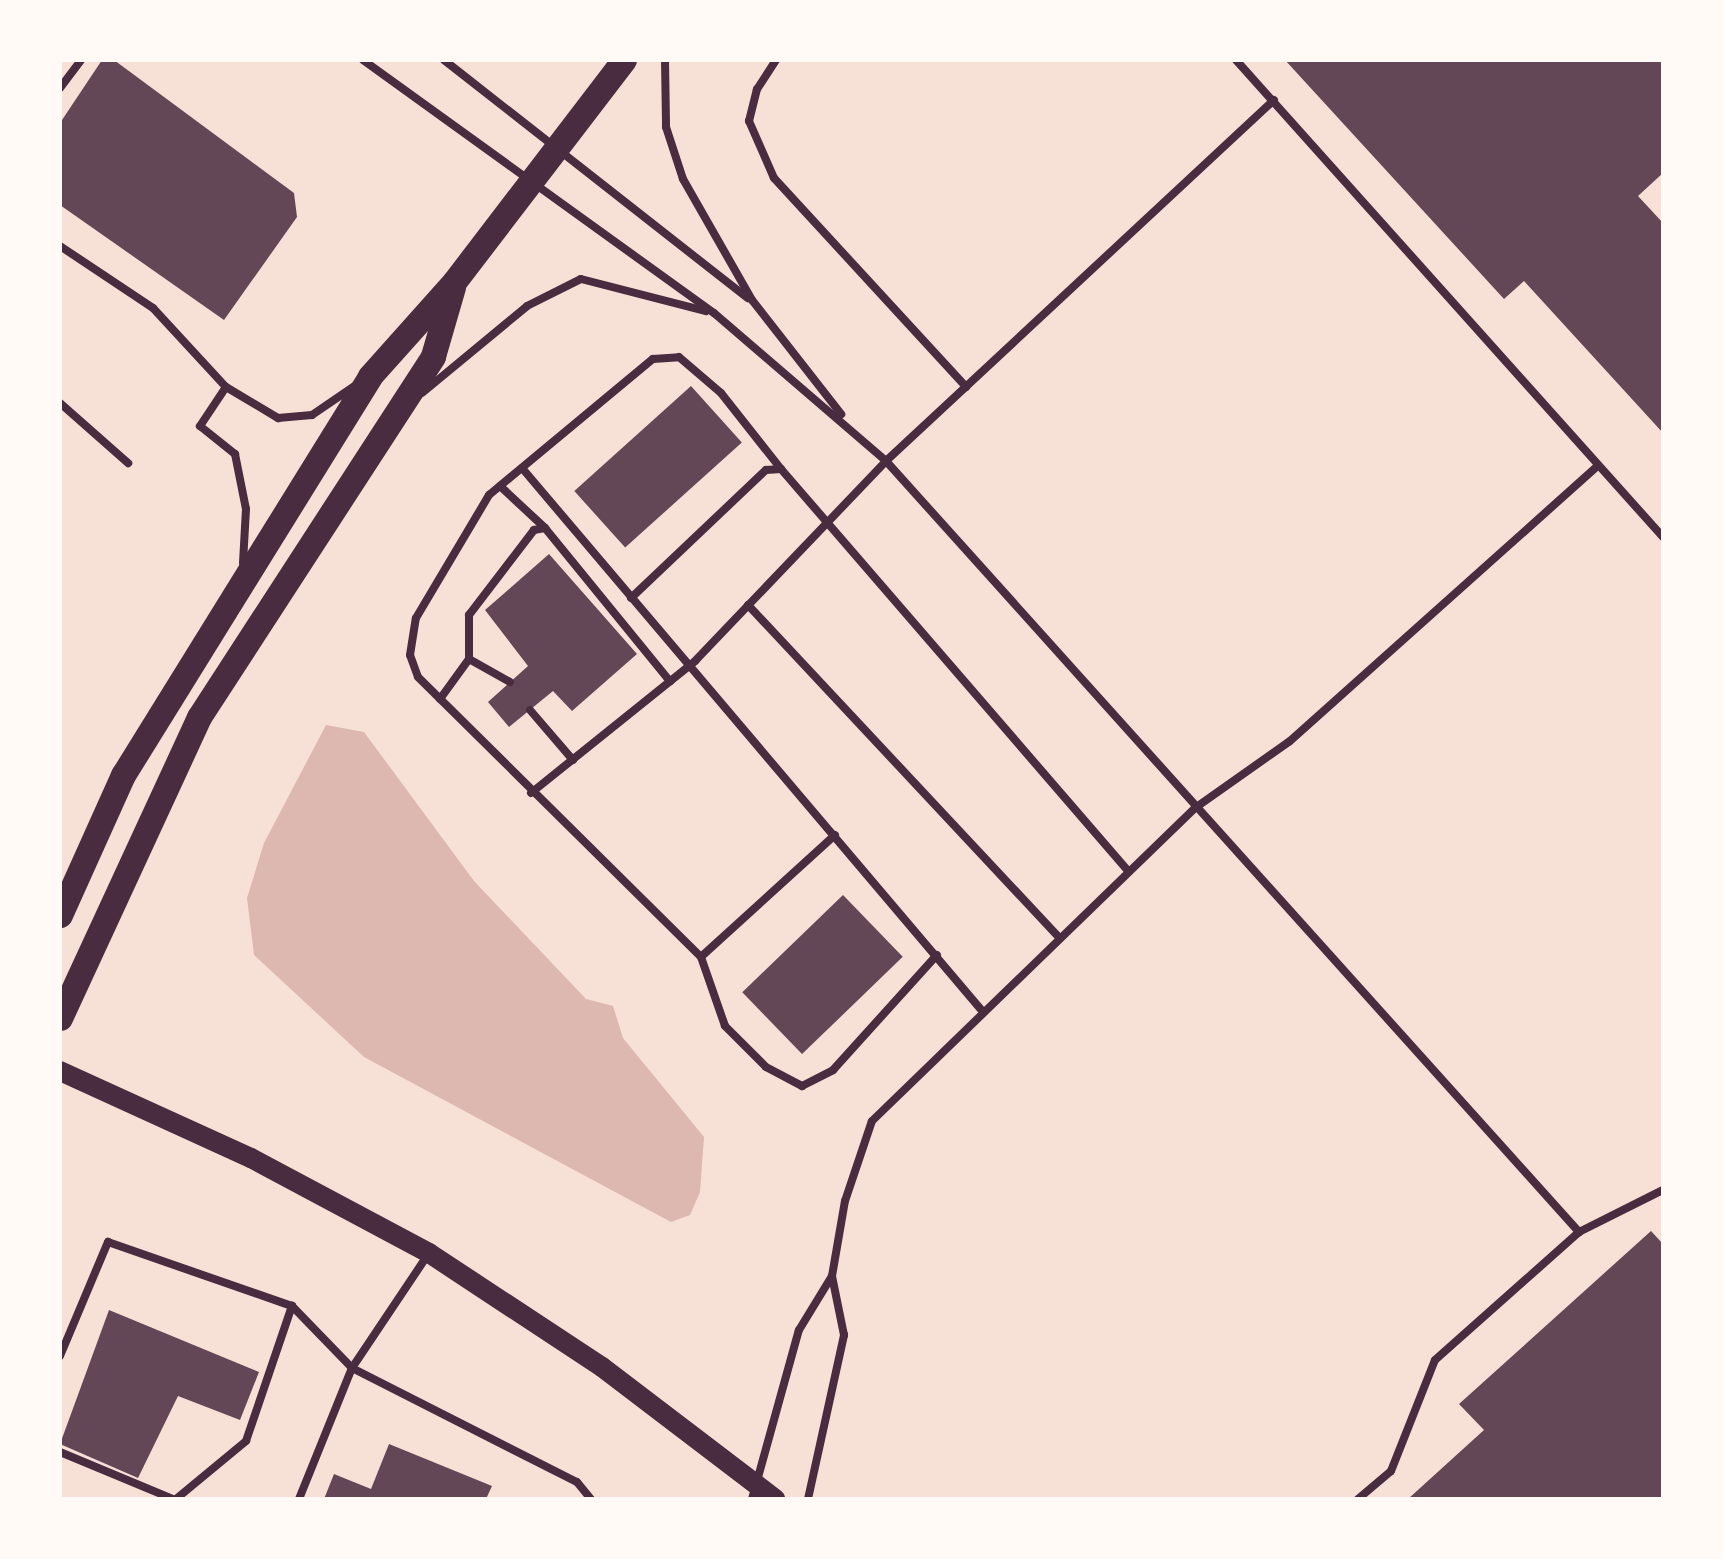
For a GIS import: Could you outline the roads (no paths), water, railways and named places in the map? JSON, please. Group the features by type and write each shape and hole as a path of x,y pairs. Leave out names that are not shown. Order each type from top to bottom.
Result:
{"main road":[{"path":"60,915 124,775 370,376 454,282 624,60"},
{"path":"60,1018 198,717 434,356 454,282"},
{"path":"60,1072 251,1158 428,1254 602,1367 755,1491 775,1499"}],"lane":[{"path":"60,88 81,60"},
{"path":"363,60 714,313 886,461 1579,1232"},
{"path":"444,60 752,300"},
{"path":"665,60 666,127 682,179 752,300 853,430"},
{"path":"776,60 757,89 749,121 774,178 966,387"},
{"path":"1236,60 1596,467 1663,537"},
{"path":"530,793 689,666 886,461 1274,100"},
{"path":"60,246 153,308 226,387 248,405 278,418 312,415 370,376"},
{"path":"392,419 490,332 581,279 714,313"},
{"path":"937,956 834,1070 802,1086 766,1067 725,1026 702,957 530,793 418,677 410,656 416,618 500,486 653,359 680,356 720,393 780,468 1129,872"},
{"path":"226,387 200,426 235,454 246,509 242,582"},
{"path":"60,403 128,463"},
{"path":"808,1499 844,1335 832,1276 844,1202 872,1121 1194,808 1290,741 1596,467"},
{"path":"522,468 984,1012"},
{"path":"631,598 766,470 780,468"},
{"path":"500,486 545,528 670,681"},
{"path":"440,699 469,658 468,615 534,530 545,528"},
{"path":"748,606 1060,938"},
{"path":"469,658 510,682"},
{"path":"530,710 573,760"},
{"path":"702,957 836,835"},
{"path":"1358,1499 1391,1471 1435,1360 1579,1232 1663,1190"},
{"path":"60,1356 108,1242 292,1306 352,1368 576,1482 591,1499"},
{"path":"299,1499 352,1368 428,1254"},
{"path":"755,1491 799,1330 832,1276"},
{"path":"60,1452 175,1499 246,1440 292,1306"}]}
